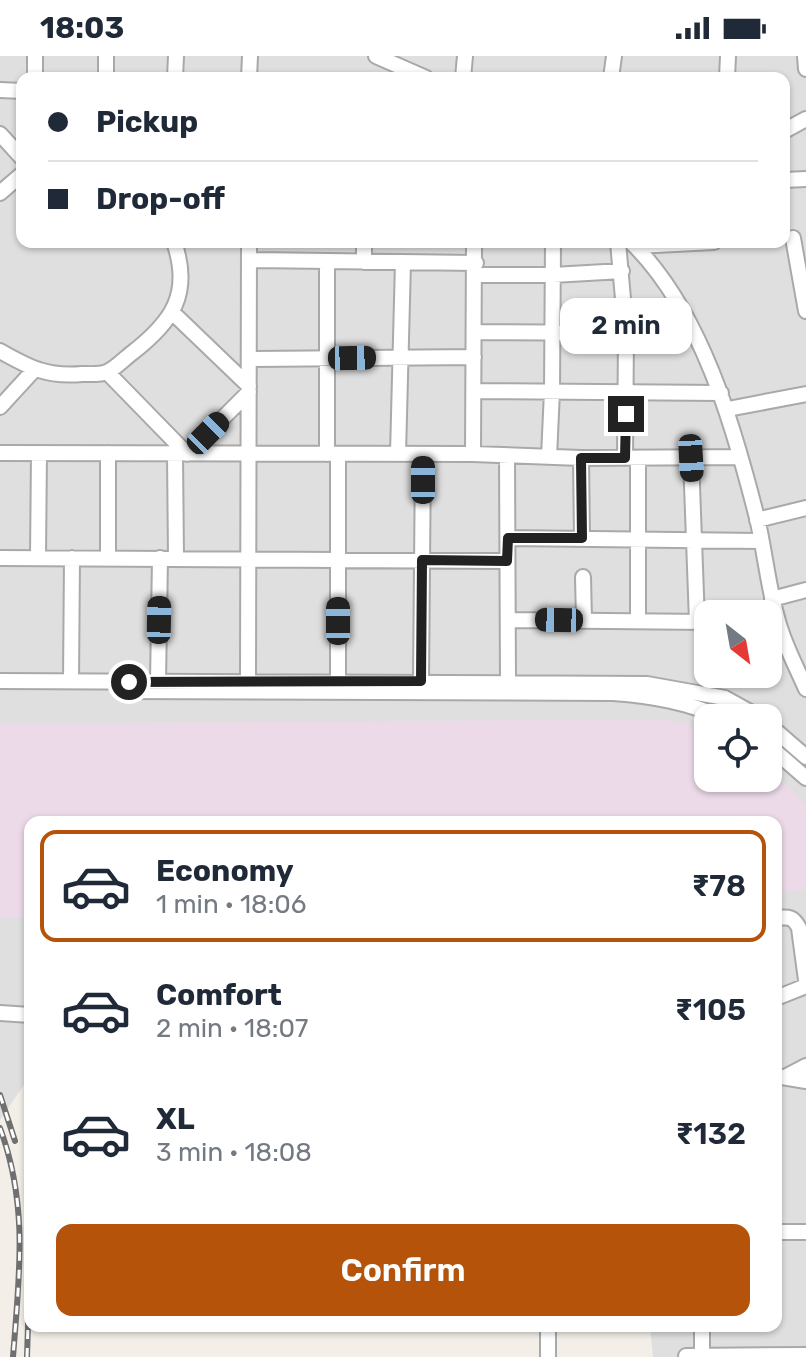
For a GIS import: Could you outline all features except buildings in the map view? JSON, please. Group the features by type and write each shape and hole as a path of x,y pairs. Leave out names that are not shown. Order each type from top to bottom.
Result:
{"street":[{"path":"376,56 412,72"},
{"path":"805,56 806,69"},
{"path":"0,134 16,151"},
{"path":"0,193 16,179"},
{"path":"794,239 806,311"},
{"path":"0,351 34,370 61,376 107,372 152,337 174,314 180,284 176,248"},
{"path":"248,682 249,248"},
{"path":"364,248 364,262"},
{"path":"473,454 474,248"},
{"path":"549,457 553,248"},
{"path":"619,248 638,539 638,621"},
{"path":"637,248 677,303 728,409 757,520 772,599 806,590"},
{"path":"249,260 403,262 553,275 622,271"},
{"path":"327,261 327,358 338,560 338,681"},
{"path":"398,454 403,262"},
{"path":"174,314 249,389"},
{"path":"475,332 626,333 691,328"},
{"path":"249,359 474,357"},
{"path":"0,407 34,370"},
{"path":"107,372 181,454"},
{"path":"176,559 181,454 249,389"},
{"path":"474,391 721,393"},
{"path":"728,409 806,394"},
{"path":"0,453 739,457"},
{"path":"38,558 39,453"},
{"path":"108,453 108,558"},
{"path":"421,681 423,454"},
{"path":"507,456 508,682"},
{"path":"581,458 582,538"},
{"path":"691,458 700,600"},
{"path":"757,520 806,508"},
{"path":"508,538 760,541"},
{"path":"0,558 507,561"},
{"path":"71,681 72,558"},
{"path":"158,682 160,558"},
{"path":"583,577 584,620"},
{"path":"508,620 694,622"},
{"path":"782,634 799,654 806,689"},
{"path":"0,681 647,684 725,698 736,704"},
{"path":"0,689 613,693 653,696 694,705"},
{"path":"782,736 806,757"},
{"path":"782,757 806,778"},
{"path":"782,918 795,920 806,983 782,995"},
{"path":"0,1013 24,1015"},
{"path":"782,1075 806,1066"},
{"path":"782,1076 806,1081"},
{"path":"782,1232 806,1232"},
{"path":"548,1332 548,1357"},
{"path":"702,1332 702,1356"},
{"path":"686,1356 806,1355"}],"shaded area":[{"path":"0,56 806,56 806,1357 653,1357 651,1332 782,1332 782,816 24,816 24,1085 0,1120"},
{"path":"665,719 694,725 694,792 782,792 782,780 806,806 806,890 782,892 782,816 24,816 24,918 0,918 0,724"}],"railway":[{"path":"0,1095 15,1141"},
{"path":"0,1128 15,1185 20,1242 13,1357"},
{"path":"27,1357 28,1332"}],"route":[{"path":"129,682 421,681 422,560 507,561 508,538 582,538 581,458 625,458 626,414"}]}
